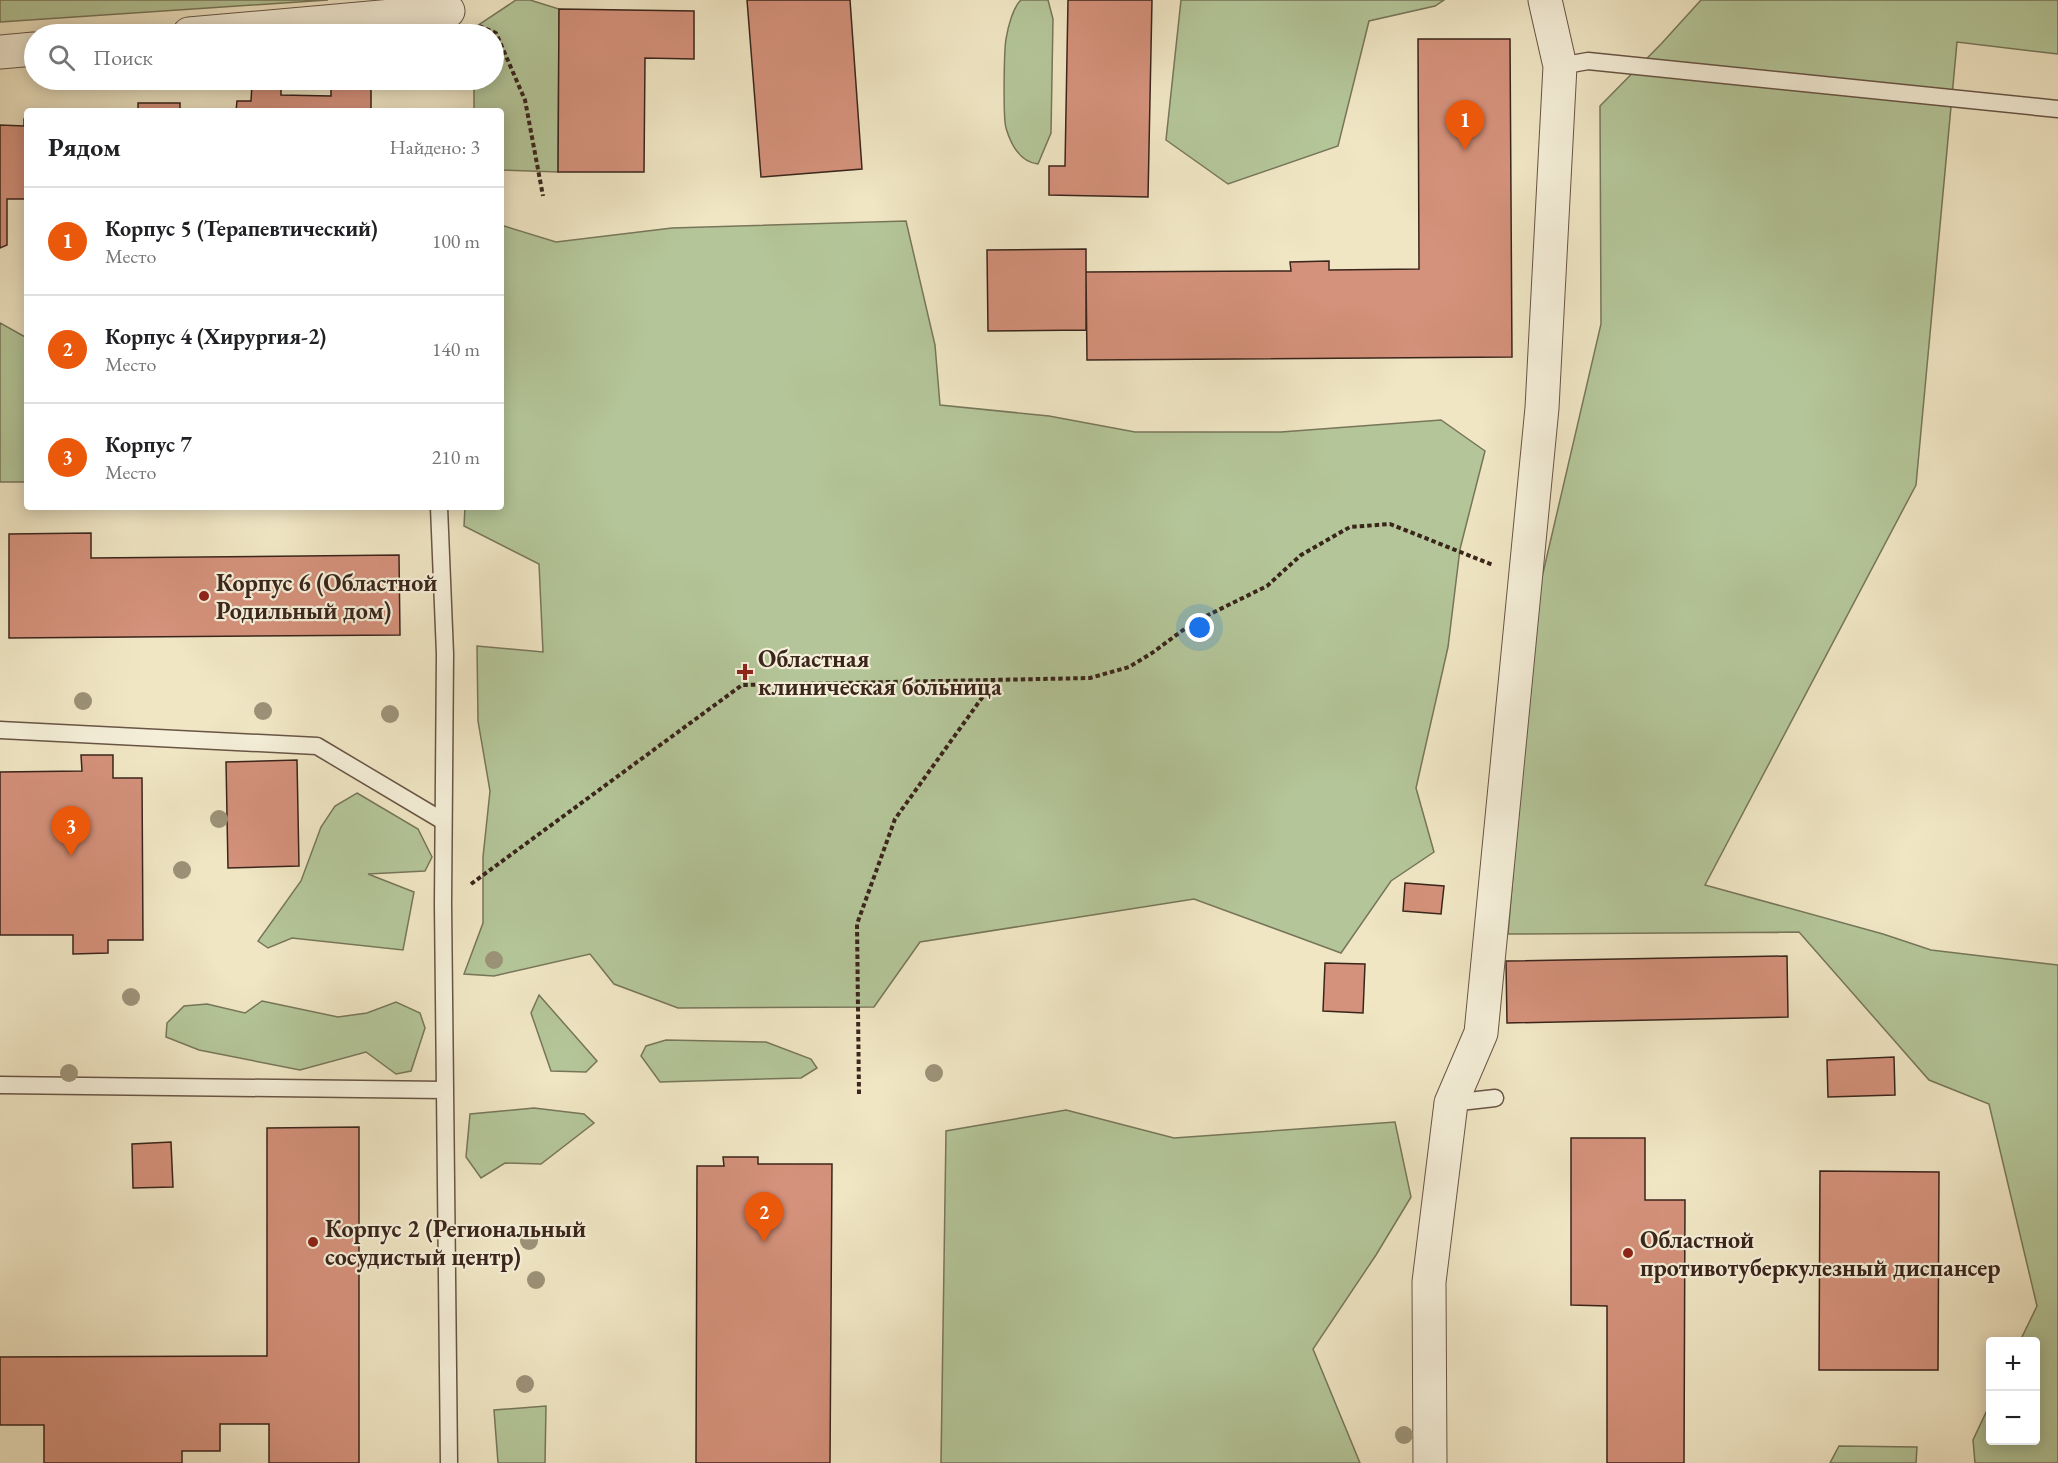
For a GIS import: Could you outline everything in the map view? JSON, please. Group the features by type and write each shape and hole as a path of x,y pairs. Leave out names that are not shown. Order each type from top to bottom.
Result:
{"street":[{"path":"1430,1463 1429,1282 1451,1103 1481,1032 1542,408 1560,66 1545,0"},
{"path":"302,24 448,11"},
{"path":"0,52 24,50"}],"lane":[{"path":"1560,66 1588,61 2058,109"},
{"path":"440,510 445,654 443,904 449,1463"},
{"path":"0,730 317,746 443,821"},
{"path":"0,1085 445,1090"},
{"path":"1451,1103 1495,1098"}],"path":[{"path":"448,11 476,24"},
{"path":"504,51 525,100 543,196"},
{"path":"443,904 742,686 1090,678 1129,667 1194,622 1267,586 1301,555 1350,527 1390,524 1524,577"},
{"path":"859,1094 857,924 895,819 994,680"}],"green space":[{"path":"0,0 328,0 0,22"},
{"path":"516,0 530,0 559,9 558,172 504,170 504,108 474,108 474,90 504,90 504,24 480,24"},
{"path":"1021,0 1048,0 1053,19 1051,133 1038,164 1026,160 1017,152 1005,122 1006,39 1013,12"},
{"path":"1181,0 1444,0 1435,6 1369,21 1338,146 1228,184 1166,140"},
{"path":"1701,0 2058,0 2058,54 1957,42 1916,485 1705,885 1883,934 1931,950 2058,965 2058,1463 1975,1463 1973,1440 1986,1412 1986,1445 2040,1445 2040,1337 2022,1337 2037,1306 1989,1104 1929,1080 1799,932 1508,934 1536,603 1601,324 1600,106"},
{"path":"906,221 935,345 940,405 1049,416 1135,432 1281,432 1441,420 1485,451 1460,549 1448,647 1416,788 1434,852 1391,881 1341,953 1194,899 920,942 874,1007 678,1008 614,984 590,954 494,976 464,974 483,923 483,857 490,791 478,721 477,646 543,652 539,564 464,526 465,510 504,510 504,226 556,242 672,228"},
{"path":"0,323 24,336 24,482 0,482"},
{"path":"357,793 418,829 432,857 425,871 368,874 414,892 403,950 292,938 268,948 258,941 301,881 321,827 335,806"},
{"path":"539,995 597,1061 586,1072 551,1071 531,1013"},
{"path":"262,1001 338,1017 367,1013 396,1002 420,1013 425,1028 411,1071 396,1074 366,1052 300,1070 199,1050 166,1037 167,1023 184,1006 207,1004 245,1013"},
{"path":"666,1040 766,1042 811,1059 817,1068 801,1078 660,1082 641,1056 646,1046"},
{"path":"534,1108 584,1114 594,1123 541,1164 505,1163 481,1178 466,1157 470,1114"},
{"path":"1066,1110 1174,1138 1395,1122 1411,1197 1376,1255 1313,1349 1360,1463 941,1463 946,1131"},
{"path":"546,1406 545,1463 498,1463 494,1410"},
{"path":"1839,1446 1917,1447 1916,1463 1830,1463"}],"building":[{"path":"747,0 850,0 862,169 761,177"},
{"path":"1068,0 1152,0 1148,197 1049,195 1049,166 1065,166"},
{"path":"559,9 694,11 694,59 645,58 644,172 558,172"},
{"path":"1418,39 1510,39 1512,357 1087,360 1086,272 1291,271 1290,262 1329,261 1329,270 1419,269"},
{"path":"252,90 281,90 281,95 331,96 331,90 371,90 371,108 236,108 237,101 251,101"},
{"path":"138,103 180,103 180,108 138,108"},
{"path":"0,125 24,126 24,199 7,199 7,245 0,248"},
{"path":"1086,249 1086,330 988,331 987,250"},
{"name":"Корпус 6 (Областной Родильный дом)","path":"91,533 91,558 399,555 400,635 9,638 9,534"},
{"path":"81,755 113,755 113,778 142,778 143,940 108,940 108,953 73,954 73,935 0,935 0,772 82,771"},
{"path":"297,760 299,866 228,868 226,762"},
{"path":"1405,883 1444,886 1441,914 1403,911"},
{"path":"1787,956 1788,1017 1507,1023 1506,961"},
{"path":"1325,963 1365,964 1363,1013 1323,1011"},
{"path":"1894,1057 1895,1095 1828,1097 1827,1060"},
{"name":"Корпус 2 (Региональный сосудистый центр)","path":"359,1127 359,1463 269,1463 269,1424 220,1424 220,1451 182,1451 182,1463 44,1463 44,1425 0,1425 0,1357 267,1356 267,1128"},
{"name":"Областной противотуберкулезный диспансер","path":"1571,1138 1645,1138 1645,1200 1685,1200 1684,1463 1607,1463 1607,1306 1571,1305"},
{"path":"171,1142 173,1187 133,1188 132,1144"},
{"path":"723,1157 758,1157 758,1164 832,1164 830,1463 696,1463 697,1166 724,1166"},
{"path":"1820,1171 1939,1172 1938,1370 1819,1370"}],"place":[{"name":"Корпус 5 (Терапевтический)","path":"1465,150"},
{"name":"Корпус 6 (Областной Родильный дом)","path":"204,596"},
{"name":"Областная клиническая больница","path":"745,672"},
{"name":"Корпус 7","path":"71,856"},
{"name":"Корпус 2 (Региональный сосудистый центр)","path":"313,1242"},
{"name":"Корпус 4 (Хирургия-2)","path":"764,1242"},
{"name":"Областной противотуберкулезный диспансер","path":"1628,1253"}]}
